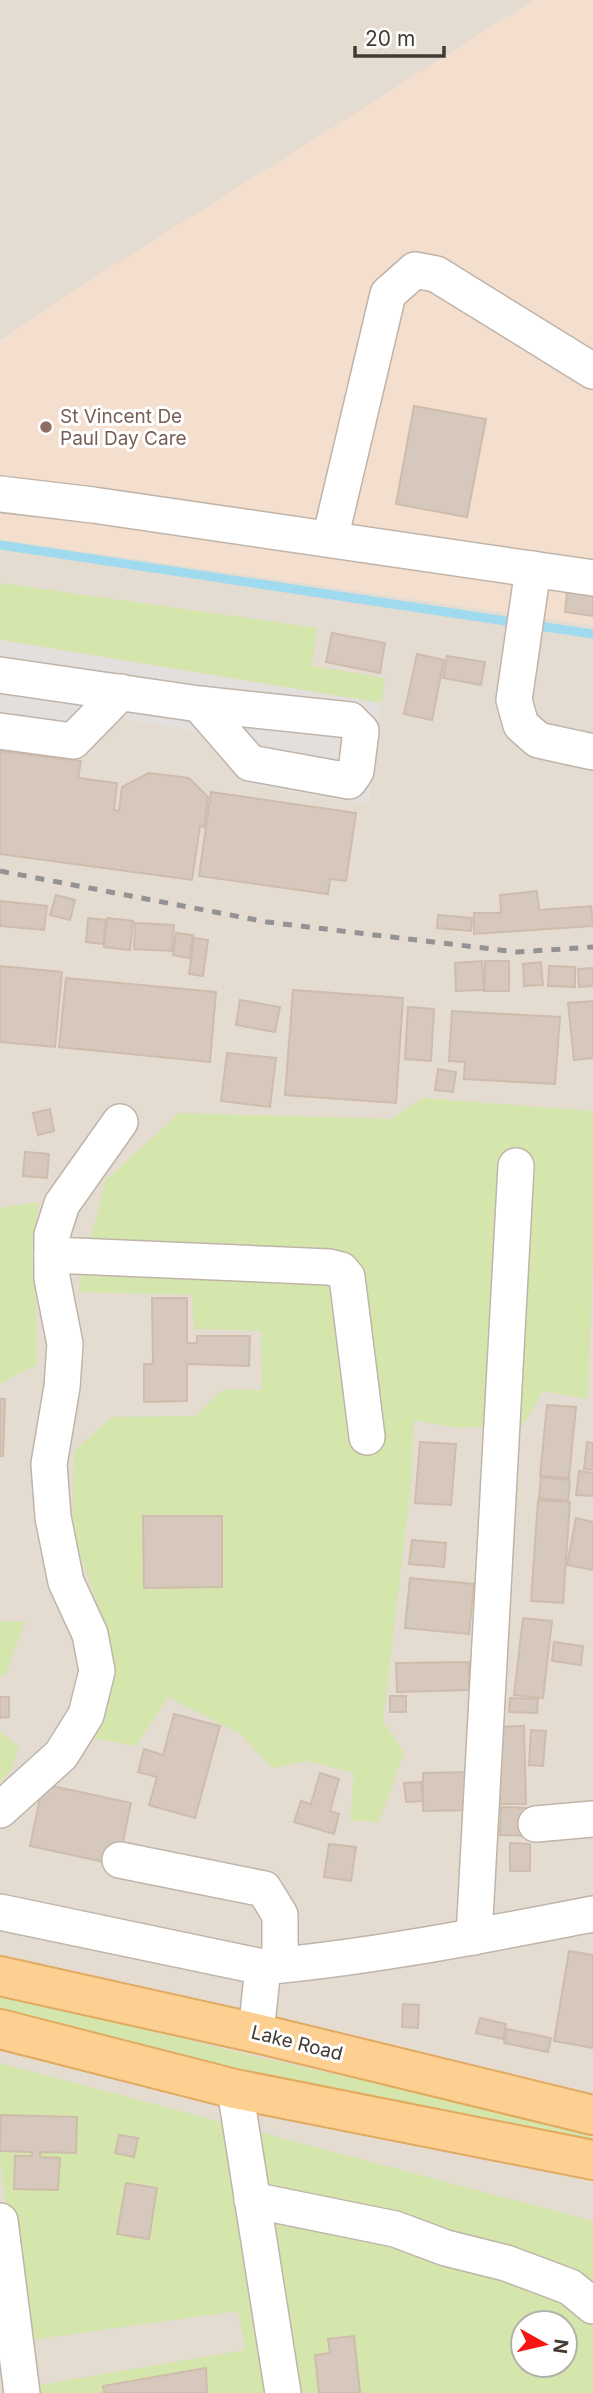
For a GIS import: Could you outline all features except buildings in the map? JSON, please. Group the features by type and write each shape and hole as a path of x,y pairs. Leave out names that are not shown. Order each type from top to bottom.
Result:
{"main road":[{"name":"Lake Road","path":"0,1976 256,2033 593,2115"},
{"path":"0,2029 235,2089 593,2160"}],"street":[{"path":"330,539 388,294 415,270 436,274 593,371"},
{"path":"0,494 593,578"},
{"path":"533,569 514,700 521,725 538,740 593,752"},
{"path":"0,675 199,704"},
{"path":"0,731 73,741 121,692"},
{"path":"0,1810 61,1755 86,1716 97,1671 90,1634 66,1582 53,1517 50,1464 62,1387 65,1344 52,1278 52,1235 62,1204 120,1122"},
{"path":"474,1937 516,1166"},
{"path":"52,1255 329,1267 341,1270 347,1277 368,1437"},
{"path":"536,1824 593,1819"},
{"path":"120,1860 264,1889 280,1915 272,1966 256,2033"},
{"path":"0,1912 272,1966 474,1937 593,1914"},
{"path":"235,2089 283,2393"},
{"path":"252,2200 395,2229 446,2248 506,2263 570,2287 593,2306"},
{"path":"0,2221 22,2393"}],"shaded area":[{"path":"0,0 534,0 0,341"},
{"path":"534,0 593,0 593,625 0,539 0,342 56,302"},
{"path":"0,539 593,625 593,2393 0,2393"},
{"path":"0,640 381,703 369,804 250,785 195,731 124,719 102,732 94,754 0,742"}],"green space":[{"path":"0,583 317,628 312,666 385,678 381,703 0,640"},
{"path":"423,1098 593,1111 593,1260 588,1399 543,1391 523,1425 458,1428 414,1420 412,1475 383,1722 404,1752 379,1822 350,1820 354,1773 308,1761 272,1768 241,1734 168,1697 136,1746 86,1737 112,1645 72,1531 74,1451 112,1417 195,1416 224,1389 262,1390 261,1331 194,1329 192,1295 78,1292 105,1181 179,1113 392,1119"},
{"path":"39,1202 34,1236 37,1364 0,1384 0,1208"},
{"path":"0,1621 25,1622 6,1673 0,1677"},
{"path":"0,1731 19,1747 12,1769 0,1782"},
{"path":"0,1994 249,2055 593,2132 593,2147 397,2108 0,2017"},
{"path":"0,2063 593,2221 593,2393 28,2393 27,2387 245,2350 238,2311 23,2341 0,2161"}],"waterway":[{"path":"0,545 519,623"},
{"path":"532,625 593,634"}],"railway":[{"path":"0,871 267,922 517,952 593,947"}],"place":[{"name":"St Vincent De Paul Day Care","path":"46,427"}]}
